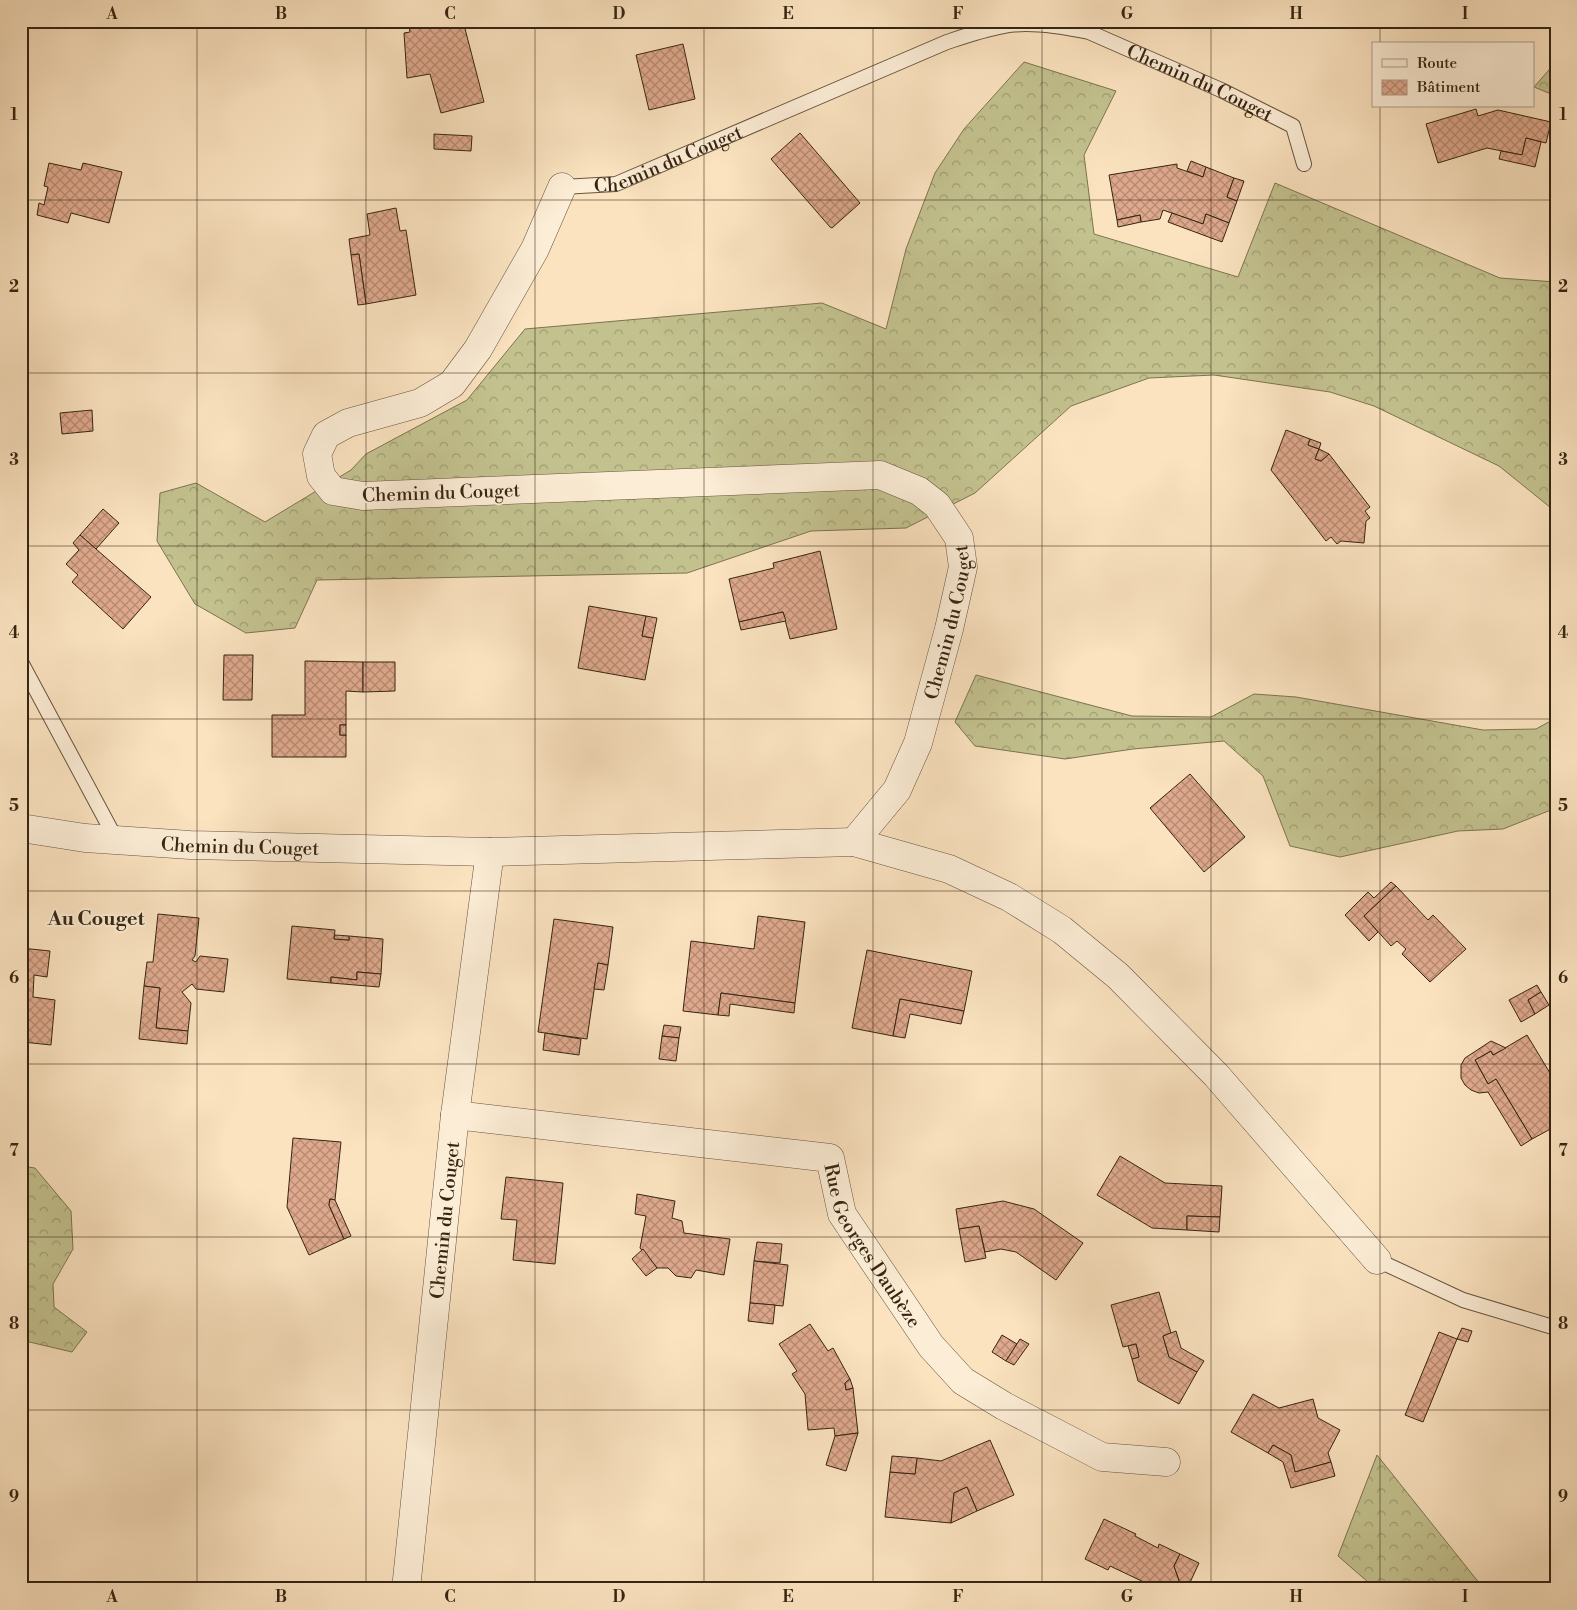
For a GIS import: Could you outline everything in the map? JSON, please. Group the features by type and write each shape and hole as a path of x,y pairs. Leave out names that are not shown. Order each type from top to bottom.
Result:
{"street":[{"name":"Chemin du Couget","path":"21,828 85,838 190,845 490,852 854,842 897,790 918,743 950,629 963,567 959,538 937,505 919,491 880,476 363,496 333,491 321,476 317,454 326,435 348,423 420,403 452,384 478,349 535,249 562,187"},
{"path":"854,842 949,869 1009,897 1062,930 1118,976 1216,1075 1377,1260"},
{"name":"Chemin du Couget","path":"406,1589 455,1115 490,852"},
{"name":"Rue Georges Daubèze","path":"455,1115 830,1158 842,1214 931,1346 963,1381 1004,1406 1102,1456 1166,1462"}],"lane":[{"name":"Chemin du Couget","path":"562,187 616,184 947,42 1004,26 1023,25 1066,27 1090,32 1221,90 1293,126 1304,164"},
{"path":"21,662 117,840"},
{"path":"1377,1260 1463,1300 1556,1328"}],"green space":[{"path":"1024,62 1116,91 1084,155 1094,234 1238,277 1275,183 1500,278 1556,282 1556,512 1499,466 1374,406 1330,392 1214,375 1149,378 1071,406 975,493 906,528 811,531 687,573 317,580 295,628 246,633 195,604 157,541 160,493 196,483 265,522 351,470 366,454 467,400 525,329 822,303 886,329 906,249 935,173 964,129"},
{"path":"1556,62 1556,96 1534,87"},
{"path":"976,675 1132,716 1211,717 1254,694 1296,697 1483,730 1536,729 1556,718 1556,808 1503,829 1458,831 1340,857 1290,846 1263,776 1224,741 1133,749 1065,759 975,746 955,722"},
{"path":"21,1166 35,1168 71,1211 73,1249 53,1284 54,1307 87,1332 72,1352 21,1340"},
{"path":"1377,1455 1484,1589 1376,1589 1338,1556"}],"building":[{"path":"408,21 435,21 436,26 454,21 463,21 484,102 441,113 430,74 407,78 404,33 410,32"},
{"path":"683,44 695,99 649,110 636,55"},
{"path":"1476,109 1478,116 1498,110 1551,122 1546,143 1526,138 1522,155 1487,148 1438,163 1426,124"},
{"path":"800,133 860,203 832,228 771,159"},
{"path":"434,134 472,136 471,151 434,149"},
{"path":"1526,138 1541,142 1535,167 1499,159 1501,151 1522,155"},
{"path":"1191,161 1206,167 1203,177 1187,171"},
{"path":"49,163 81,170 83,163 122,172 109,223 71,213 68,223 37,215 39,203 44,205 48,187 44,186"},
{"path":"1177,164 1177,168 1203,177 1206,167 1234,178 1227,197 1237,201 1229,223 1206,214 1203,224 1163,210 1160,219 1141,222 1140,215 1117,220 1109,175"},
{"path":"1234,178 1244,181 1237,201 1227,197"},
{"path":"396,208 400,231 406,230 416,295 366,304 359,254 351,255 349,239 370,235 367,214"},
{"path":"1172,213 1203,224 1206,214 1229,223 1222,242 1168,222"},
{"path":"1140,215 1141,222 1118,227 1117,220"},
{"path":"359,254 366,304 358,305 351,255"},
{"path":"92,410 93,431 62,434 60,413"},
{"path":"1286,430 1310,439 1308,445 1319,449 1315,459 1321,461 1329,454 1370,507 1365,511 1370,518 1366,521 1364,543 1341,541 1337,544 1331,537 1326,541 1271,470"},
{"path":"1310,439 1321,443 1319,449 1308,445"},
{"path":"1319,449 1329,454 1321,461 1315,459"},
{"path":"103,509 119,523 96,549 80,535"},
{"path":"80,535 151,597 123,629 72,582 78,575 66,564 79,550 73,543"},
{"path":"820,551 837,629 790,639 783,612 739,622 729,579 774,568 773,563"},
{"path":"589,606 646,616 642,636 653,638 645,680 578,668"},
{"path":"783,612 786,621 741,630 739,622"},
{"path":"646,616 657,618 653,638 642,636"},
{"path":"224,655 253,655 252,700 223,700"},
{"path":"305,661 363,662 363,692 346,691 346,725 340,725 340,735 346,735 346,757 272,757 272,715 305,715"},
{"path":"363,662 395,662 395,691 363,692"},
{"path":"340,725 346,725 346,735 340,735"},
{"path":"1190,774 1245,837 1204,872 1150,808"},
{"path":"1391,882 1396,886 1364,916 1378,932 1369,941 1345,915 1368,892 1374,898"},
{"path":"1396,886 1428,920 1433,915 1466,949 1430,982 1402,954 1406,949 1397,941 1391,946 1364,916"},
{"path":"158,914 199,918 195,956 192,960 196,962 200,956 228,959 224,992 196,989 192,984 182,992 191,1003 188,1031 156,1028 160,988 144,986 147,962 153,962"},
{"path":"758,916 805,922 795,1003 721,993 718,1015 683,1011 691,941 754,949"},
{"path":"554,919 613,927 608,965 598,963 587,1039 538,1032"},
{"path":"292,926 335,930 334,939 349,940 349,936 383,939 381,974 357,972 357,980 331,977 331,983 287,979"},
{"path":"335,935 349,936 349,940 334,939"},
{"path":"21,948 50,951 47,977 34,975 33,997 55,1000 51,1045 23,1042 24,1023 21,1022"},
{"path":"867,950 972,971 964,1011 900,999 893,1036 852,1028"},
{"path":"598,963 608,965 604,990 594,989"},
{"path":"357,972 381,974 379,987 331,983 331,977 357,980"},
{"path":"1537,985 1541,992 1528,1000 1535,1014 1521,1022 1509,1000"},
{"path":"144,986 160,988 156,1028 188,1031 187,1044 139,1039"},
{"path":"1541,992 1549,1005 1535,1014 1528,1000"},
{"path":"721,993 795,1003 794,1013 730,1004 729,1016 718,1015"},
{"path":"900,999 964,1011 961,1024 910,1014 905,1038 893,1036"},
{"path":"664,1025 681,1027 679,1038 662,1036"},
{"path":"545,1033 581,1039 579,1055 543,1050"},
{"path":"1527,1035 1556,1083 1556,1126 1532,1139 1496,1079 1488,1084 1475,1060 1491,1051 1493,1055"},
{"path":"662,1036 679,1038 676,1061 659,1059"},
{"path":"1491,1041 1506,1048 1493,1055 1491,1051 1475,1060 1488,1084 1496,1079 1532,1139 1521,1146 1488,1092 1479,1093 1471,1090 1461,1078 1461,1065 1465,1058"},
{"path":"293,1138 341,1142 335,1200 330,1199 329,1205 344,1239 309,1255 287,1207"},
{"path":"1120,1156 1165,1183 1222,1186 1220,1217 1187,1216 1187,1230 1152,1228 1097,1195"},
{"path":"506,1177 563,1183 555,1264 513,1260 517,1220 501,1219"},
{"path":"637,1194 675,1201 672,1218 682,1221 684,1233 730,1239 724,1275 696,1270 691,1278 676,1276 668,1268 657,1268 640,1248 646,1216 635,1214"},
{"path":"330,1199 335,1200 351,1236 344,1239 329,1205"},
{"path":"1003,1201 1034,1209 1083,1243 1056,1280 1016,1252 1001,1249 985,1252 979,1226 959,1229 956,1209"},
{"path":"1187,1216 1220,1217 1219,1232 1187,1230"},
{"path":"979,1226 986,1258 965,1262 959,1229"},
{"path":"757,1242 782,1244 780,1263 754,1261"},
{"path":"643,1249 657,1268 646,1276 632,1259"},
{"path":"754,1261 788,1265 783,1306 750,1303"},
{"path":"1159,1292 1171,1333 1163,1336 1169,1357 1197,1372 1179,1404 1138,1381 1132,1359 1139,1357 1136,1344 1123,1347 1111,1305"},
{"path":"750,1303 775,1305 773,1324 748,1321"},
{"path":"810,1324 828,1351 833,1348 850,1379 845,1383 846,1390 853,1388 858,1433 835,1436 834,1428 808,1430 805,1394 792,1374 797,1371 779,1344"},
{"path":"1462,1328 1472,1331 1468,1342 1457,1339"},
{"path":"1176,1331 1181,1348 1204,1361 1197,1372 1169,1357 1163,1336"},
{"path":"1439,1332 1457,1339 1423,1422 1405,1415"},
{"path":"1002,1335 1017,1344 1006,1361 992,1352"},
{"path":"1020,1339 1029,1344 1014,1365 1006,1361"},
{"path":"1136,1344 1139,1357 1132,1359 1128,1346"},
{"path":"850,1379 853,1388 846,1390 845,1383"},
{"path":"1253,1394 1279,1408 1313,1399 1318,1418 1340,1430 1328,1453 1331,1462 1295,1472 1291,1455 1273,1445 1268,1453 1231,1432"},
{"path":"858,1433 846,1471 826,1465 835,1436"},
{"path":"990,1440 1014,1495 977,1511 967,1487 954,1493 951,1523 885,1517 890,1472 915,1474 917,1458 941,1461"},
{"path":"1273,1445 1291,1455 1295,1472 1331,1462 1335,1476 1291,1488 1283,1462 1268,1453"},
{"path":"892,1456 917,1458 915,1474 890,1472"},
{"path":"967,1487 977,1511 951,1523 954,1493"},
{"path":"1104,1519 1136,1534 1135,1536 1158,1548 1159,1544 1180,1554 1174,1566 1182,1589 1149,1589 1148,1584 1110,1566 1108,1570 1085,1559"},
{"path":"1180,1554 1199,1563 1187,1589 1182,1589 1174,1566"}],"district":[{"name":"Au Couget","path":"96,918"}]}
